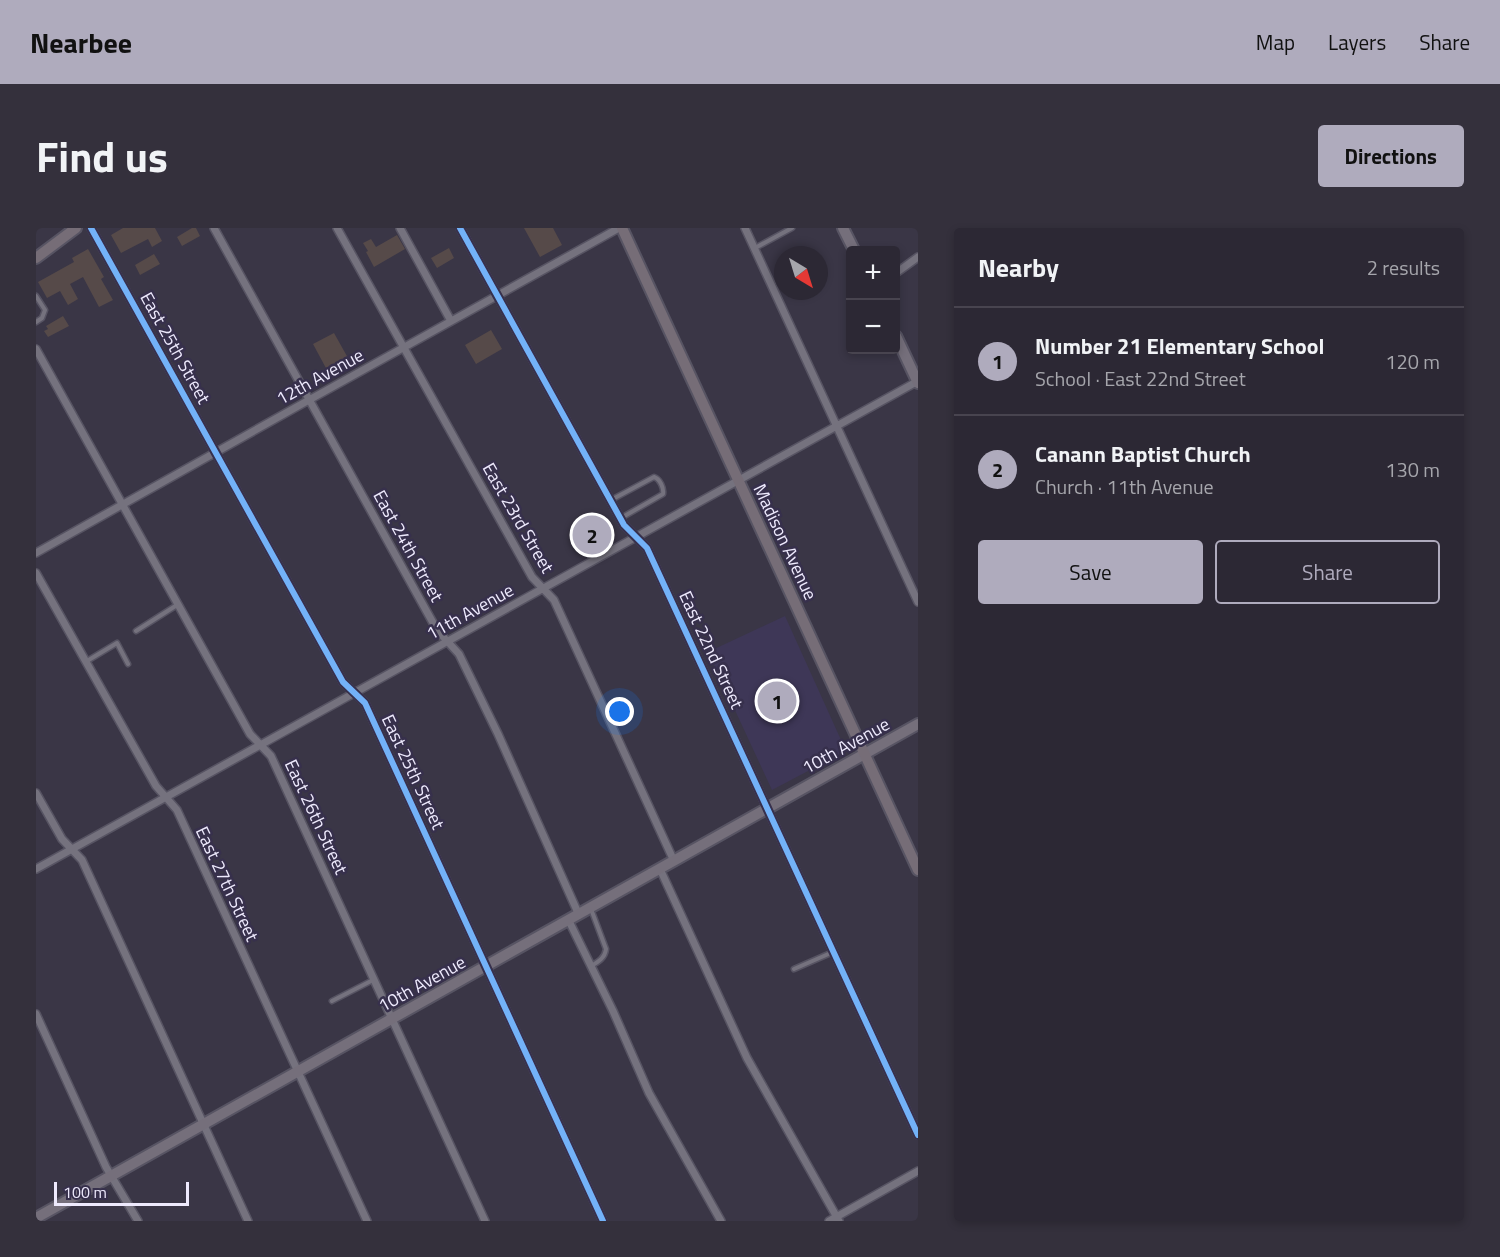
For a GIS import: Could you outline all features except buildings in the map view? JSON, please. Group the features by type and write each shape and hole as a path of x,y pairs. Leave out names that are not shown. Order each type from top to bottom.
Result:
{"main road":[{"path":"36,258 76,228"},
{"name":"Madison Avenue","path":"620,228 918,870"},
{"path":"843,228 852,246"},
{"path":"900,344 918,382"},
{"name":"10th Avenue","path":"36,1218 918,724"}],"street":[{"name":"East 25th Street","path":"91,228 343,682 365,704 603,1221"},
{"name":"East 24th Street","path":"214,228 437,630 459,654 488,714 574,918 591,966 649,1093 721,1221"},
{"name":"East 23rd Street","path":"337,228 532,577 554,600 674,861"},
{"path":"400,228 451,321"},
{"name":"East 22nd Street","path":"460,228 624,525 647,548 918,1135"},
{"name":"12th Avenue","path":"36,553 309,399 620,228"},
{"path":"745,228 918,602"},
{"path":"900,270 918,257"},
{"name":"East 26th Street","path":"36,349 250,734 271,756 484,1221"},
{"name":"11th Avenue","path":"36,869 918,382"},
{"name":"East 27th Street","path":"36,573 156,786 177,810 366,1221"},
{"path":"36,793 62,839 82,860 248,1221"},
{"path":"660,869 747,1058 838,1219"},
{"path":"36,1014 106,1167 138,1221"},
{"path":"829,1221 838,1219 918,1171"}],"lane":[{"path":"754,248 792,228"},
{"path":"36,296 45,310 42,318 36,322"},
{"path":"611,500 654,477 660,480 663,494 621,518"},
{"path":"136,631 178,605"},
{"path":"86,662 117,643 128,664"},
{"path":"591,908 606,949 606,953 591,966"},
{"path":"794,969 834,952"},
{"path":"332,1001 374,980"}],"shaded area":[{"path":"785,616 846,751 772,790 708,652"}],"cycle path":[{"path":"91,228 343,682 365,703 603,1221"},
{"path":"460,228 624,525 647,548 918,1135"}],"place":[{"name":"Canann Baptist Church","path":"592,535"},
{"name":"Number 21 Elementary School","path":"777,701"}]}
